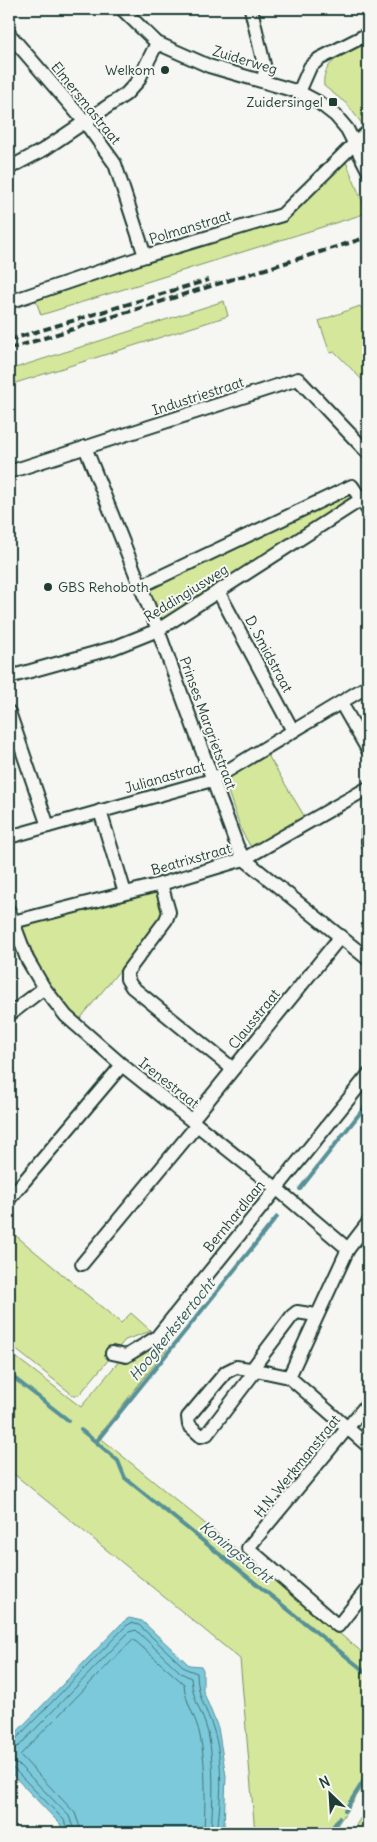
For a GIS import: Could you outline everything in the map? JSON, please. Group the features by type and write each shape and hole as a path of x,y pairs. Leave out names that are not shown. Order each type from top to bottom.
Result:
{"street":[{"name":"Zuiderweg","path":"122,9 157,42 209,66 299,92 336,116 356,142 368,170"},
{"path":"252,9 265,68 263,82"},
{"name":"Elmersmastraat","path":"9,34 85,122 115,164 145,256"},
{"path":"299,92 310,67 319,59 368,34"},
{"path":"9,168 43,150 126,94 138,80 157,42"},
{"path":"356,142 368,132"},
{"name":"Polmanstraat","path":"9,302 145,256 282,215 356,142"},
{"name":"Industriestraat","path":"9,472 298,379 368,453"},
{"name":"Prinses Margrietstraat","path":"85,448 141,586 212,780 237,846 244,859 341,936 368,960"},
{"name":"Reddingiusweg","path":"9,677 113,648 158,630 218,591 366,501 352,486 141,586"},
{"name":"D. Smidstraat","path":"218,591 293,731"},
{"name":"Julianastraat","path":"9,837 212,780 368,686"},
{"path":"341,703 368,750"},
{"path":"9,712 48,826"},
{"name":"Beatrixstraat","path":"10,919 161,884 244,859 368,788"},
{"path":"100,811 125,893"},
{"path":"368,831 366,836 368,843"},
{"path":"161,884 169,912 166,920 127,972 127,979 132,987 233,1069"},
{"name":"Irenestraat","path":"10,919 27,959 44,988 66,1016 122,1065 276,1188 348,1249"},
{"name":"Clausstraat","path":"82,1264 194,1122 233,1069 341,936"},
{"path":"9,1015 44,988"},
{"path":"9,1199 122,1065"},
{"name":"Bernhardlaan","path":"112,1353 126,1356 157,1337 368,1075"},
{"path":"289,1377 348,1249 368,1224"},
{"path":"316,1315 297,1312 292,1316 254,1369 207,1434 201,1436 189,1425 188,1417 226,1372 236,1366 254,1369 289,1377 368,1446"},
{"name":"H.N. Werkmanstraat","path":"368,1403 248,1548 338,1626 368,1588"}],"green space":[{"path":"368,42 368,128 366,129 347,104 324,86 324,77 331,63 337,58"},
{"path":"346,162 367,213 41,315 35,298 254,229 307,197"},
{"path":"224,301 228,316 9,385 9,370"},
{"path":"360,306 368,318 368,386 335,352 330,353 319,321"},
{"path":"349,492 353,502 162,621 145,587"},
{"path":"266,752 306,819 252,849 242,832 223,777"},
{"path":"157,889 165,915 79,1020 52,989 22,927"},
{"path":"9,1230 121,1323 131,1313 151,1331 125,1340 79,1395 73,1395 9,1344"},
{"path":"160,1344 167,1349 98,1436 368,1657 368,1779 332,1833 255,1833 240,1659 9,1470 9,1352 81,1407 119,1361 133,1349"},
{"path":"368,1807 368,1833 360,1833 356,1825"}],"water":[{"path":"129,1618 142,1621 189,1665 201,1666 203,1670 203,1691 218,1728 226,1776 224,1826 222,1833 64,1833 60,1824 9,1771 9,1740"}],"waterway":[{"name":"Hoogkerkstertocht","path":"300,1189 368,1103"},
{"name":"Hoogkerkstertocht","path":"81,1430 96,1442 277,1217"},
{"name":"Hoogkerkstertocht","path":"9,1374 68,1420"},
{"name":"Koningstocht","path":"96,1442 118,1461 125,1478 368,1674"},
{"name":"Koningstocht","path":"345,1810 368,1774"},
{"name":"Koningstocht","path":"329,1833 339,1818"}],"railway":[{"path":"9,349 368,237"},
{"path":"9,340 208,280"}],"place":[{"name":"Welkom","path":"165,70"},
{"name":"Zuidersingel","path":"333,102"},
{"name":"GBS Rehoboth","path":"48,587"}]}
